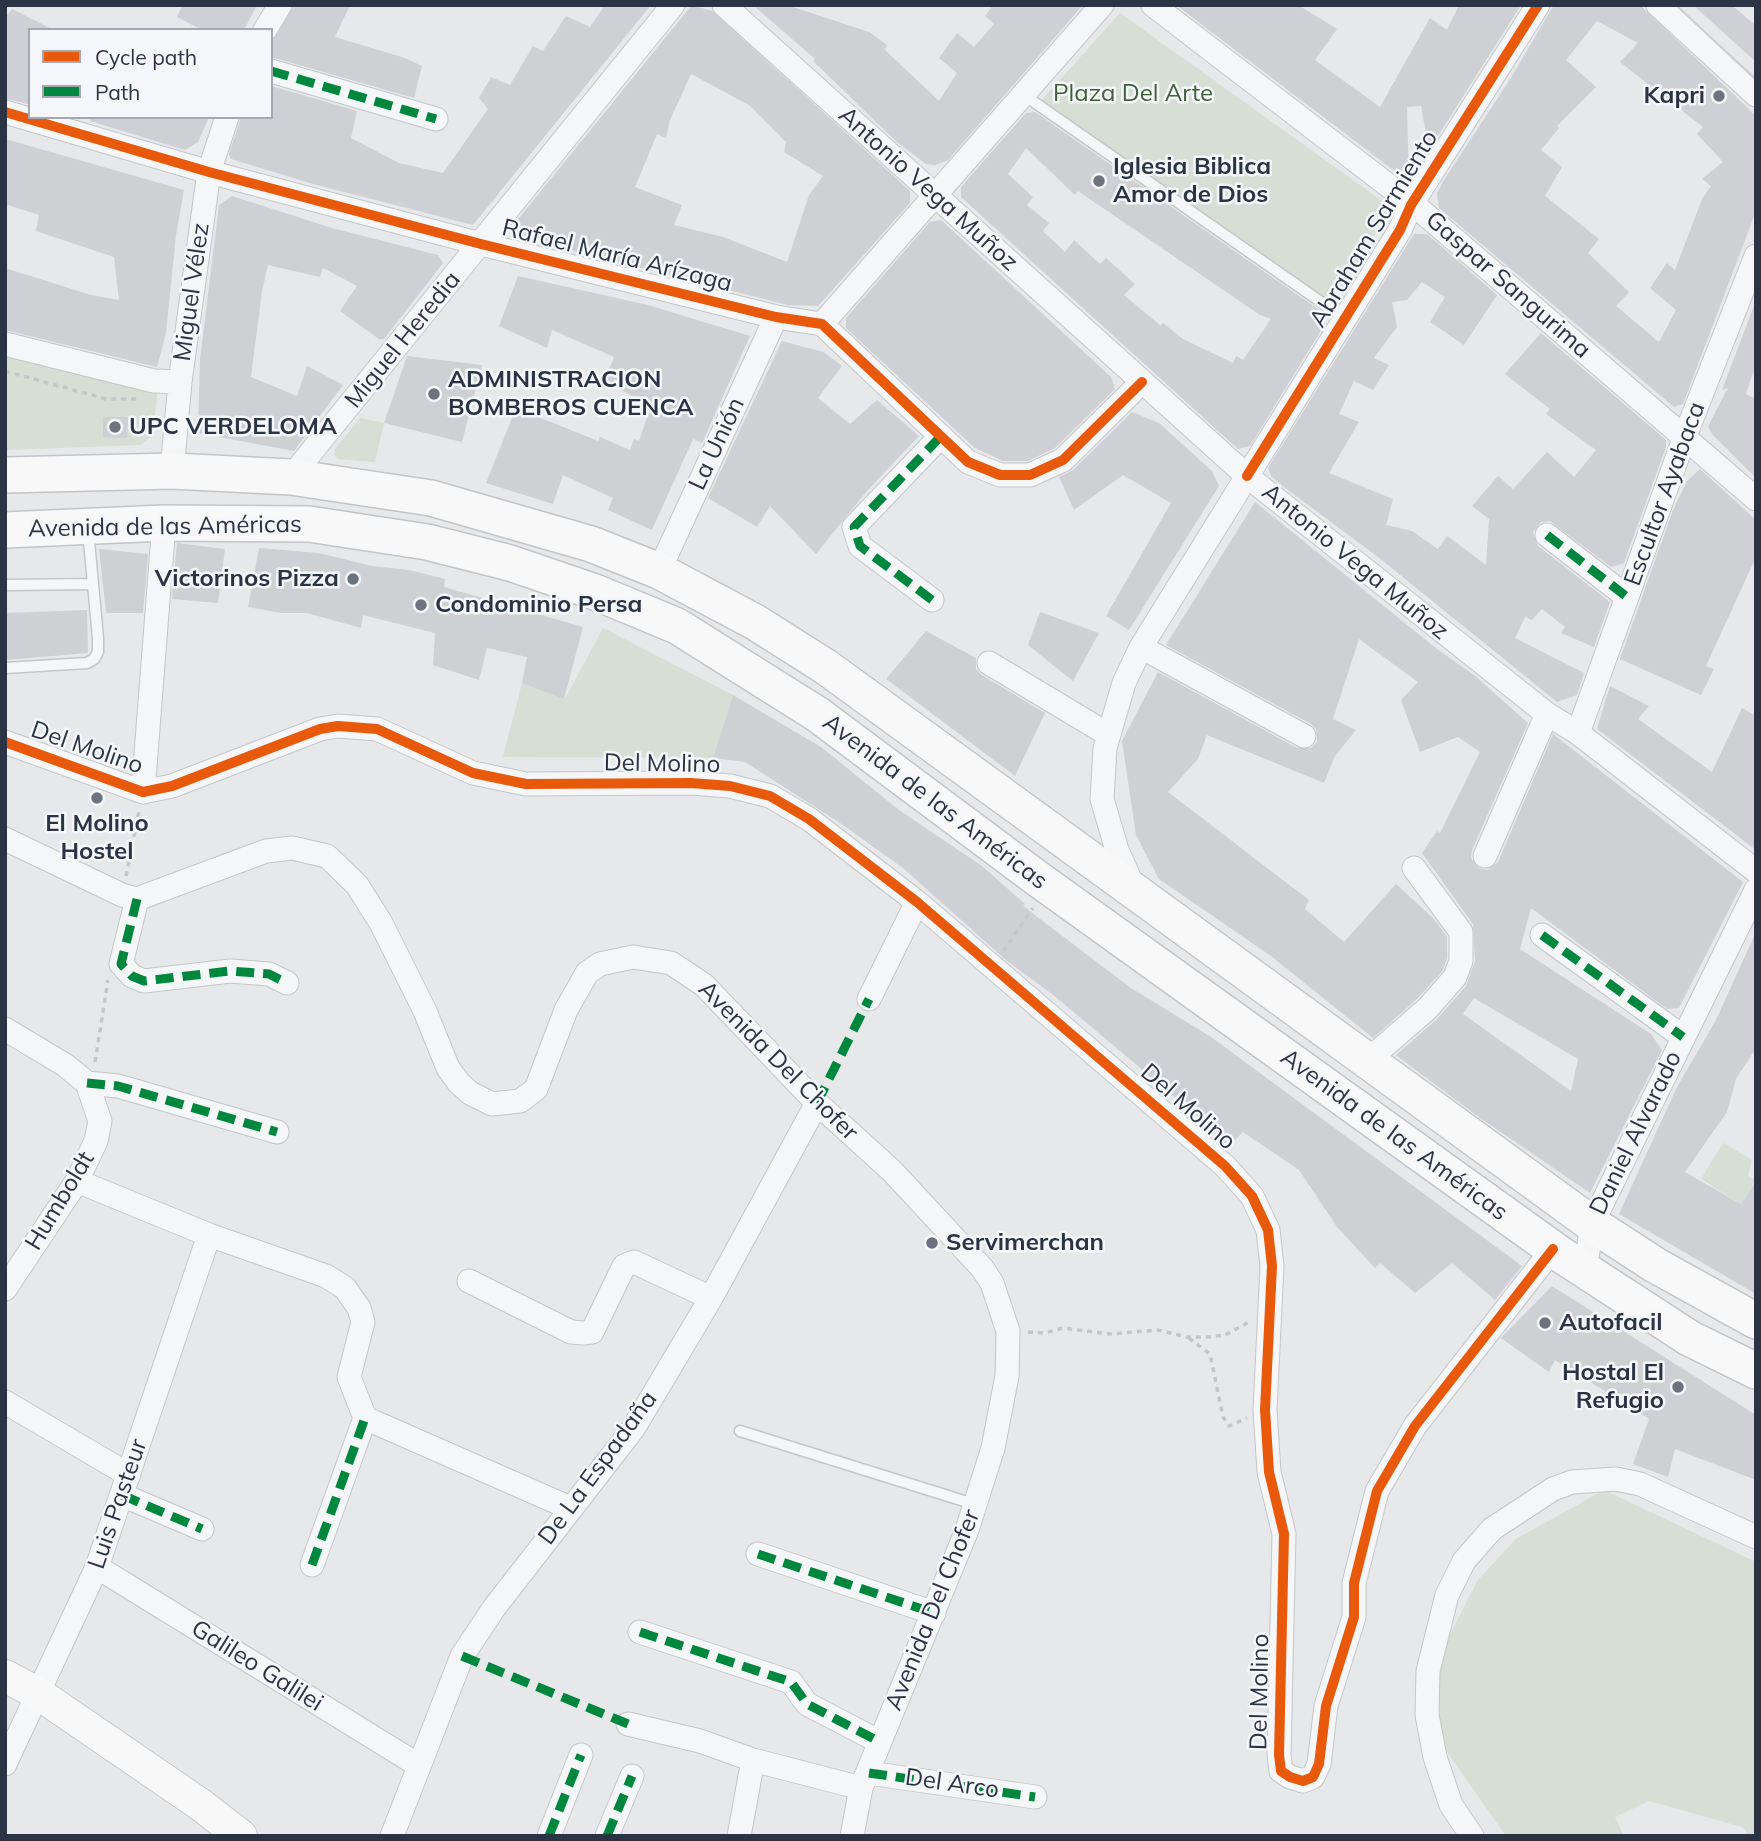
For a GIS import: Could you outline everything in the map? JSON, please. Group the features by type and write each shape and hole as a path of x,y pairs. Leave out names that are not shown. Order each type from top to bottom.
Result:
{"main road":[{"name":"Avenida de las Américas","path":"5,475 172,471 291,477 431,499 591,544 659,571 755,622 825,667 1592,1224 1655,1265 1756,1321"},
{"name":"Avenida de las Américas","path":"5,530 164,523 309,524 427,542 510,563 595,592 677,626 817,714 1038,879 1553,1249 1689,1338 1756,1370"}],"street":[{"path":"266,28 280,5"},
{"name":"Miguel Heredia","path":"291,477 673,5"},
{"name":"Antonio Vega Muñoz","path":"724,5 1247,476 1547,715 1578,733 1756,871"},
{"path":"1102,5 822,324 968,461 1000,475 1030,475 1063,460 1142,383"},
{"name":"Gaspar Sangurima","path":"1153,5 1412,205 1756,499"},
{"name":"Abraham Sarmiento","path":"1138,896 1117,850 1102,799 1109,735 1124,683 1141,647 1538,5"},
{"path":"1658,5 1756,95"},
{"path":"273,72 436,119"},
{"name":"Rafael María Arízaga","path":"5,112 28,119"},
{"name":"Rafael María Arízaga","path":"29,119 209,172 481,244 776,317 822,324"},
{"name":"Miguel Vélez","path":"172,471 180,382 209,172 226,119"},
{"name":"Escultor Ayabaca","path":"1578,733 1685,436 1756,256"},
{"name":"La Unión","path":"659,571 776,317"},
{"path":"5,344 154,381 180,382"},
{"path":"932,600 860,546 854,527 941,436"},
{"path":"143,792 164,523"},
{"path":"1547,535 1627,597"},
{"path":"1141,647 1304,736"},
{"path":"989,663 1109,735"},
{"path":"1485,856 1547,715"},
{"name":"Del Molino","path":"5,742 143,792 172,786 320,729 338,726 377,729 473,773 526,783 691,783 730,786 770,796 809,819 917,902 1225,1166 1252,1196 1268,1230 1272,1265 1265,1410 1269,1472 1284,1534 1279,1755 1281,1771 1296,1779 1313,1777 1319,1764 1326,1706 1354,1618 1354,1583 1377,1491 1415,1426 1553,1249"},
{"path":"5,839 77,875 137,899 121,964 132,976 144,981 230,971 269,974 287,983"},
{"name":"Avenida Del Chofer","path":"137,899 266,851 310,850 327,856 357,885 381,923 425,1011 448,1068 470,1093 492,1104 506,1104 530,1096 536,1089 579,984 600,964 633,957 671,963 704,985 817,1104 892,1171 982,1268 992,1283 1009,1331 1007,1377 1000,1418 977,1505 934,1613 878,1741 865,1780 852,1836"},
{"path":"1367,1061 1428,1008 1455,977 1461,961 1461,932 1414,868"},
{"name":"Daniel Alvarado","path":"1585,1271 1592,1224 1756,890"},
{"path":"869,999 917,902"},
{"name":"Daniel Alvarado","path":"1542,935 1683,1037"},
{"path":"5,1029 65,1065 87,1083 118,1086 276,1132"},
{"name":"Humboldt","path":"9,1276 77,1181 96,1141 100,1121 87,1083"},
{"name":"De La Espadaña","path":"392,1836 461,1656 570,1508 634,1429 817,1104"},
{"path":"77,1181 209,1235 326,1276 345,1288 359,1308 363,1322 349,1377 365,1418 312,1565"},
{"name":"Luis Pasteur","path":"5,1764 96,1567 209,1235"},
{"path":"469,1281 571,1332 582,1333 592,1332 624,1266 634,1262 710,1298"},
{"path":"5,1402 126,1485 202,1529"},
{"path":"365,1418 570,1508"},
{"path":"1472,1836 1451,1805 1435,1757 1427,1715 1428,1671 1433,1638 1447,1595 1464,1561 1492,1529 1553,1489 1572,1482 1616,1479 1640,1484 1756,1537"},
{"path":"758,1554 934,1613"},
{"name":"Galileo Galilei","path":"96,1567 418,1765"},
{"path":"640,1632 791,1682 807,1704 878,1741"},
{"path":"5,1676 39,1693 201,1805 241,1836"},
{"name":"Del Arco","path":"628,1724 699,1741 753,1760 865,1780 1035,1797"},
{"path":"549,1836 581,1755"},
{"path":"739,1836 753,1760"},
{"path":"607,1836 632,1776"}],"lane":[{"path":"1024,95 1344,318"},
{"path":"5,668 87,663 94,659 98,652 98,638 88,527"},
{"path":"8,585 92,584"},
{"path":"740,1431 977,1505"}],"path":[{"path":"991,966 1020,931 1037,900"},
{"path":"1009,1331 1045,1333 1063,1328 1110,1334 1158,1330 1187,1337 1225,1335 1270,1307"},
{"path":"1187,1337 1210,1354 1223,1417 1229,1426 1265,1410"}],"green space":[{"name":"Plaza Del Arte","path":"1120,13 1385,203 1386,217 1332,304 1040,102"},
{"path":"5,356 158,389 152,436 140,445 5,450"},
{"path":"360,418 384,423 375,462 338,459 334,455 335,449"},
{"path":"603,628 733,695 713,758 503,757 522,683 565,699"},
{"path":"1723,1143 1752,1160 1748,1176 1756,1181 1741,1204 1701,1179"},
{"path":"1604,1490 1756,1562 1756,1836 1750,1836 1742,1827 1649,1801 1615,1817 1624,1836 1506,1836 1445,1749 1436,1709 1436,1676 1445,1644 1478,1580 1516,1539"}],"building":[{"path":"182,5 257,5 245,28 198,28 177,17"},
{"path":"294,5 350,5 335,37 405,58 422,66 414,98 273,58 273,40"},
{"path":"605,5 651,5 473,225 313,184 231,159 229,154 240,119 273,119 273,87 357,111 351,138 399,163 443,173 488,109 479,98 491,77 510,85 533,46 543,51 566,16 590,27"},
{"path":"692,5 712,11 910,191 910,203 818,306 788,305 523,238 515,223","holes":["691,74 749,105 786,142 784,152 823,176 809,195 787,262 723,237 674,225 682,205 635,187 657,134 666,138 670,120"]},
{"path":"753,5 787,5 869,32 887,45 885,50 939,101 957,73 939,58 957,33 974,47 994,24 985,16 993,5 1083,5 948,160 935,165 926,164 897,142 813,61 815,59"},
{"path":"1176,5 1298,5 1337,29 1315,60 1380,107 1430,18 1447,30 1459,5 1521,5 1429,150 1421,106 1407,107 1409,182"},
{"path":"1554,5 1640,5 1756,116 1756,211 1683,404 1674,407 1439,208 1437,193 1444,180 1509,81","holes":["1597,21 1638,43 1620,62 1703,127 1697,134 1723,162 1702,179 1711,186 1702,199 1675,270 1667,263 1650,288 1676,310 1659,342 1616,306 1629,292 1588,253 1599,239 1545,196 1562,167 1541,150 1559,128 1557,126 1596,87 1566,60"]},
{"path":"1693,5 1732,5 1756,26 1756,62"},
{"path":"12,9 50,28 28,28 28,104 5,98 5,18"},
{"path":"1035,112 1322,312 1325,324 1250,446 1238,449 961,197 961,187 1026,113","holes":["1026,148 1075,195 1078,191 1260,315 1271,319 1243,360 1236,356 1233,363 1183,339 1163,323 1161,326 1124,295 1135,284 1106,258 1100,264 1074,240 1065,252 1043,231 1049,223 1027,205 1033,197 1008,174"]},
{"path":"208,119 198,142 185,150 90,121"},
{"path":"5,139 184,190 176,235 166,333 157,367 5,330 5,268 91,295 119,300 114,257 36,231 39,215 5,204"},
{"path":"232,196 332,228 438,255 443,263 384,339 379,339 340,311 357,286 323,268 320,277 268,265 251,377 297,396 307,366 343,385 294,451 198,433 200,359 219,205"},
{"path":"941,220 1111,377 1115,389 1055,448 1028,461 1003,461 975,448 846,328 846,318 930,222"},
{"path":"1414,234 1427,234 1497,295 1464,345 1430,322 1445,297 1422,282 1407,300 1392,302 1397,327 1374,358 1389,365 1373,390 1354,381 1339,414 1359,422 1329,473 1393,499 1386,525 1412,531 1438,549 1447,536 1486,565 1489,519 1472,506 1498,476 1513,489 1547,452 1574,477 1596,450 1546,414 1550,409 1505,374 1541,333 1666,440 1666,447 1624,563 1611,567 1550,521 1541,522 1533,532 1538,546 1610,602 1594,647 1561,633 1565,627 1542,609 1532,620 1525,617 1515,638 1584,673 1577,695 1557,702 1378,557 1284,487 1271,476 1268,468"},
{"path":"518,276 648,305 750,336 702,443 693,439 652,530 608,510 613,498 563,475 553,504 486,483 516,408 598,441 600,437 630,450 634,439 639,441 651,406 604,381 614,357 552,330 547,348 499,326"},
{"path":"1755,303 1756,364 1746,394 1756,399 1756,478 1712,434 1708,426 1728,388 1722,390"},
{"path":"782,341 823,352 842,366 818,398 850,424 877,400 919,436 866,492 816,554 770,506 757,527 708,498"},
{"name":"ADMINISTRACION BOMBEROS CUENCA","path":"407,356 482,365 462,442 384,423"},
{"path":"1132,412 1159,423 1212,471 1219,486 1129,630 1106,616 1171,503 1123,475 1074,510 1059,477 1073,470"},
{"name":"UPC VERDELOMA","path":"103,417 128,417 127,438 103,437"},
{"path":"1700,469 1756,520 1756,557 1706,666 1714,669 1701,695 1620,659 1673,510 1687,481"},
{"path":"1255,502 1437,649 1474,675 1528,723 1472,850 1471,858 1479,868 1487,870 1498,862 1553,734 1743,882 1679,1008 1667,1009 1531,908 1520,949 1651,1034 1662,1050 1590,1193 1476,1115 1396,1055 1437,1019 1466,986 1475,961 1473,924 1422,853 1437,831 1440,833 1480,752 1458,737 1420,752 1401,700 1418,682 1359,639 1333,719 1356,730 1335,756 1324,783 1207,735 1198,759 1168,792 1309,900 1305,909 1344,942 1396,884 1435,920 1447,937 1447,958 1443,970 1418,998 1373,1038 1271,956 1159,879 1136,835 1122,741 1158,672 1297,748 1311,748 1317,742 1316,729 1311,724 1166,645","holes":["1474,998 1578,1059 1571,1091 1463,1014"]},
{"path":"177,543 225,549 218,603 172,599"},
{"path":"259,548 319,553 372,566 409,570 445,579 444,587 583,627 564,699 522,683 527,657 487,648 479,680 433,665 435,633 363,615 361,628 307,613 281,613 248,607"},
{"path":"99,549 148,554 143,613 106,613"},
{"path":"87,610 88,653 5,660 5,613"},
{"path":"1040,612 1099,633 1073,681 1028,645"},
{"path":"926,631 976,658 976,669 982,675 1045,713 1015,776 886,679"},
{"path":"1610,686 1649,706 1638,719 1712,772 1742,708 1756,716 1756,850 1597,729"},
{"path":"733,695 821,747 899,810 982,866 1025,904 1023,906 1131,988 1211,1037 1522,1266 1495,1300 1452,1263 1415,1293 1380,1263 1375,1268 1337,1227 1299,1170 1243,1132 1231,1144 1052,994 1007,961 903,868 840,823 745,762 713,758"},
{"path":"1755,934 1756,1048 1736,1079 1727,1112 1685,1172 1741,1204 1756,1181 1756,1294 1619,1214 1677,1087 1716,1020"},
{"path":"1552,1286 1756,1415 1756,1480 1675,1449 1668,1477 1633,1464 1649,1419 1555,1360 1549,1372 1501,1338"}],"tram line":[{"path":"1676,5 1756,80"}],"marked path":[{"path":"273,72 436,119"},
{"path":"932,600 860,546 854,527 941,436"},
{"path":"1547,535 1627,597"},
{"path":"137,899 121,964 132,976 144,981 230,971 269,974 287,983"},
{"path":"1542,935 1683,1037"},
{"path":"817,1103 869,999"},
{"path":"87,1083 118,1086 277,1132"},
{"path":"312,1565 365,1418"},
{"path":"122,1495 202,1529"},
{"path":"758,1554 934,1613"},
{"path":"640,1632 791,1682 807,1704 878,1741"},
{"path":"462,1656 628,1724"},
{"path":"549,1836 581,1755"},
{"path":"869,1773 1035,1797"},
{"path":"607,1836 632,1776"}],"cycle path":[{"path":"1247,476 1400,230 1411,205 1538,5"},
{"path":"5,112 28,119"},
{"path":"29,119 209,172 481,244 776,317 822,324 968,462 1000,475 1030,475 1063,460 1142,382"},
{"path":"5,742 143,792 172,786 320,729 338,726 377,729 473,773 526,784 691,783 730,786 770,796 809,819 917,902 1225,1166 1252,1196 1268,1230 1272,1266 1265,1410 1269,1472 1284,1534 1279,1755 1281,1771 1290,1777 1303,1781 1313,1777 1319,1764 1326,1706 1354,1617 1354,1583 1377,1491 1415,1426 1553,1249"}],"place":[{"name":"Kapri","path":"1719,96"},
{"name":"Iglesia Biblica Amor de Dios","path":"1099,181"},
{"name":"ADMINISTRACION BOMBEROS CUENCA","path":"434,394"},
{"name":"UPC VERDELOMA","path":"115,427"},
{"name":"Victorinos Pizza","path":"353,579"},
{"name":"Condominio Persa","path":"421,605"},
{"name":"El Molino Hostel","path":"97,798"},
{"name":"Servimerchan","path":"932,1243"},
{"name":"Autofacil","path":"1545,1323"},
{"name":"Hostal El Refugio","path":"1678,1387"}]}
